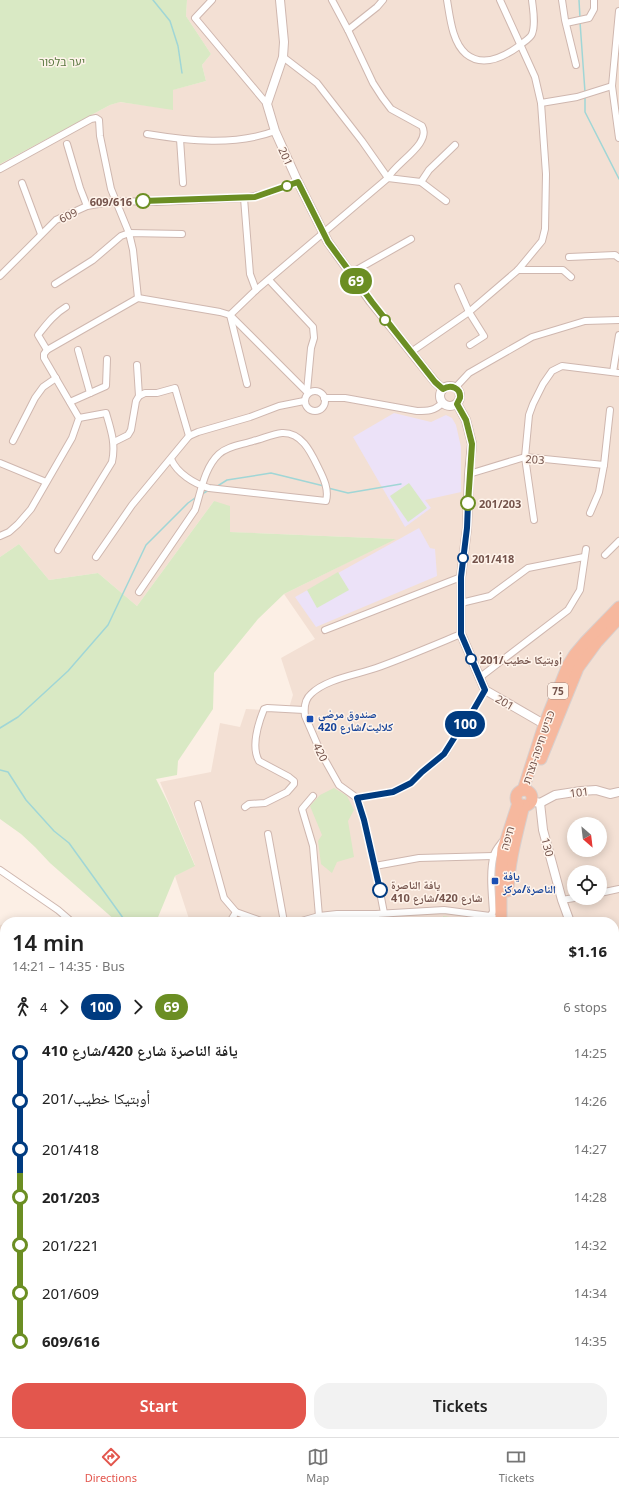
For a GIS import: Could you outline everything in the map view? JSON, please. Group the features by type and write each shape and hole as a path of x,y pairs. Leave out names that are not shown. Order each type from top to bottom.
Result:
{"highway":[{"name":"כביש חיפה-נצרת","path":"527,799 568,665 575,654 619,607"},
{"name":"כביש חיפה-נצרת","path":"548,727 578,668 597,642 619,618"},
{"name":"חיפה","path":"504,917 501,871 503,849 507,836 527,799"},
{"name":"חיפה","path":"504,917 508,877 513,850 527,799"}],"street":[{"path":"212,0 195,18 267,104"},
{"path":"267,104 283,57 284,42 280,0"},
{"path":"230,316 256,290 388,178 391,172 412,153 424,138 422,126 391,109 382,97 332,0"},
{"path":"348,30 383,0"},
{"path":"447,0 454,33 458,44 466,54 475,59 494,60 505,56 527,40 532,34 532,0"},
{"path":"411,352 469,312 518,270 542,242 545,229 546,174 541,103 535,77 500,0"},
{"path":"562,0 576,65"},
{"path":"566,22 589,18 594,9 594,0"},
{"path":"619,12 612,86 619,138"},
{"path":"283,57 317,83 362,141 388,178 421,182 446,202"},
{"path":"541,103 577,97 612,86"},
{"name":"201","path":"267,104 275,131 323,234 372,302 435,382 443,389"},
{"path":"0,169 91,119 96,118 99,120 100,136 111,189 129,233 133,250 138,298"},
{"path":"147,134 180,139 251,139 275,131"},
{"path":"180,139 183,183"},
{"path":"66,144 87,206"},
{"path":"421,182 429,170 455,145"},
{"name":"609","path":"0,276 56,220 87,206 116,200 156,202 244,198 268,193 298,182"},
{"path":"22,183 41,234"},
{"path":"244,198 250,274 256,290"},
{"path":"55,284 93,260 121,236 129,233 182,234"},
{"path":"351,273 411,238"},
{"path":"569,257 615,255 619,258"},
{"path":"518,270 563,270 571,277"},
{"path":"269,280 313,327 314,338 307,392 304,401 308,409 318,411 324,404 323,395 318,391 307,392"},
{"path":"458,287 469,312 484,336 470,345"},
{"path":"0,536 9,532 31,509 72,438 79,418 44,358 44,354 47,350 138,298 220,312 230,316 307,392"},
{"path":"47,350 38,335 49,321 66,307"},
{"path":"230,316 247,384"},
{"path":"455,388 469,373 532,337 585,321 619,320"},
{"path":"534,520 525,457 529,415 533,404 552,370 562,366 616,373 619,335"},
{"path":"78,350 90,393"},
{"path":"70,402 106,386 107,359"},
{"path":"137,364 139,396"},
{"path":"13,441 42,387 56,378"},
{"path":"450,386 455,388 460,395 459,402 449,406 442,403 440,396 443,389 450,386"},
{"path":"114,442 128,435 132,430 136,401 139,396 145,393 157,393 175,388 189,436"},
{"path":"324,398 345,398 417,411 433,410 442,403"},
{"path":"96,557 132,505 189,436 250,417 279,406 304,401"},
{"name":"201","path":"457,404 466,420 472,444 469,474 467,528 461,577 461,634 485,690 548,727"},
{"path":"590,514 599,492 604,465 610,410"},
{"path":"58,550 112,462 114,452 114,442 106,413 79,418"},
{"path":"138,592 195,510 199,499 201,486 214,460 219,454 228,448 284,433 292,434 308,447 326,486 326,501 219,490 201,486 179,471 174,466 171,459"},
{"name":"203","path":"469,474 525,457 604,465"},
{"path":"0,463 46,482"},
{"path":"605,555 619,541"},
{"path":"479,678 568,610 580,590 586,549"},
{"path":"461,603 490,596 528,568 584,557"},
{"path":"324,630 461,577"},
{"path":"246,807 249,804 265,803 287,792 294,784 294,781 289,777 260,761 257,757 254,746 264,709 304,710 306,700 317,689 334,681 376,668 461,634"},
{"path":"384,913 375,866 357,798 393,792 411,783 444,754 470,716 485,690"},
{"name":"420","path":"304,710 305,716 321,753 339,785 357,798"},
{"name":"101","path":"527,799 581,791 596,790 610,794 619,792"},
{"path":"313,796 302,809 313,846 318,916"},
{"name":"130","path":"527,799 543,830 562,900 568,917"},
{"path":"198,804 222,894 229,905 236,912 250,917"},
{"path":"268,834 283,917"},
{"path":"315,917 337,914 376,914 444,910 490,916 493,912 493,856 497,848 507,836"},
{"path":"375,866 419,858 493,856"},
{"path":"0,870 66,917"},
{"path":"607,892 619,889"},
{"path":"562,900 567,899"},
{"path":"233,917 236,912"}],"shaded area":[{"path":"187,0 619,0 619,917 188,917 175,876 195,865 160,782 211,772 220,723 240,727 246,709 288,711 293,695 281,658 315,639 284,594 395,539 229,532 214,501 137,606 98,573 49,580 19,544 0,557 0,164 110,105 119,102 173,109 172,90 206,81 202,65 211,54 186,16"},
{"path":"394,413 431,422 446,415 452,418 456,425 461,447 461,492 425,500 431,508 405,527 353,437"},
{"path":"419,528 430,548 435,549 437,576 316,627 295,597"}],"green space":[{"name":"יער בלפור","path":"0,0 187,0 186,16 211,54 202,65 206,81 173,90 173,110 120,102 110,105 0,164"},
{"path":"409,483 427,508 408,522 390,496"},
{"path":"214,501 230,506 230,532 396,539 284,594 258,619 214,673 213,709 178,761 177,775 156,779 195,866 175,876 158,917 111,917 50,863 21,834 0,819 0,557 19,544 49,580 98,573 137,606"},
{"path":"338,572 349,590 317,608 307,590"},
{"path":"334,788 347,796 354,810 348,821 354,857 337,862 332,873 321,864 318,841 322,835 310,806 320,795"}],"waterway":[{"path":"153,0 170,21 178,46 182,73"},
{"path":"579,0 580,18"},
{"path":"580,22 585,92"},
{"path":"585,97 585,112 619,179"},
{"path":"216,487 227,480 271,473 324,486"},
{"path":"328,488 348,493 401,484"},
{"path":"202,494 209,490"},
{"path":"0,728 18,717 68,671 108,625 146,545 188,503 195,498"},
{"path":"0,770 8,772 26,800 54,831 69,843 122,917"}],"bus line":[{"name":"69","path":"143,201 185,201 255,197 298,182 323,234 372,302 435,382 443,389 450,386 458,391 460,398 457,404 466,420 472,444 468,503"},
{"name":"100","path":"380,890 364,820 357,798 393,792 411,783 444,754 470,716 485,690 461,634 461,577 467,528 468,503"}],"place":[{"name":"609/616","path":"143,201"},
{"name":"201/203","path":"468,503"},
{"name":"201/418","path":"463,558"},
{"name":"أوبتيكا خطيب/201","path":"471,659"},
{"name":"صندوق مرضى كلاليت/شارع 420","path":"310,719"},
{"name":"يافة الناصرة/مركز","path":"495,881"},
{"name":"يافة الناصرة شارع 420/شارع 410","path":"380,890"}]}
